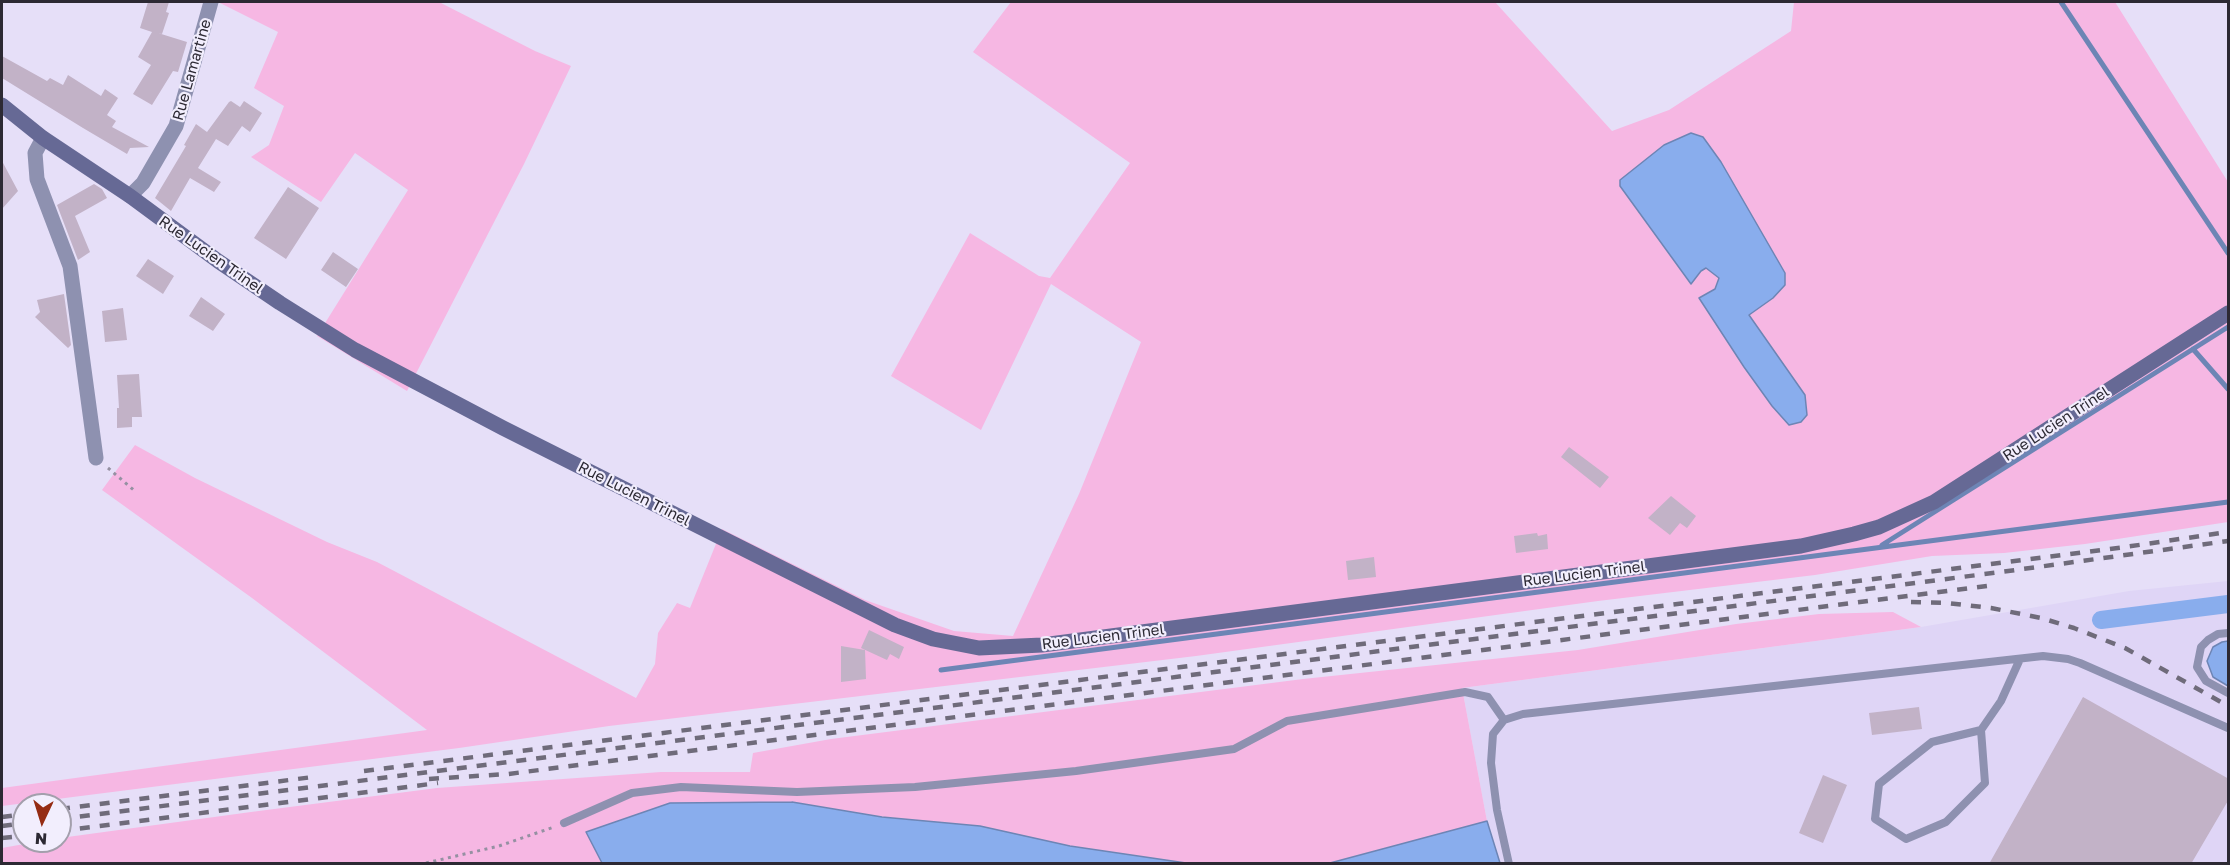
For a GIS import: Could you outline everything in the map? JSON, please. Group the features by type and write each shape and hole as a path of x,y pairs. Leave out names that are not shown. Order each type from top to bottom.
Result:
{"street":[{"name":"Rue Lamartine","path":"130,196 143,183 176,126 211,2"},
{"name":"Rue Lucien Trinel","path":"2,105 43,138 130,196 175,231 280,303 355,350 513,434 896,625 933,639 979,648 1042,645 1801,546 1854,534 1879,527 1934,502 2229,313"},
{"path":"43,138 35,153 34,162 37,179 70,266 96,458"}],"lane":[{"path":"2229,633 2218,634 2201,647 2197,667 2206,681 2229,693"},
{"path":"1509,864 1497,810 1491,763 1493,734 1504,720 1523,714 2043,656 2068,658 2229,728"},
{"path":"1981,730 1932,742 1880,784 1875,819 1906,839 1946,822 1985,783 1981,730 2001,701 2020,659"},
{"path":"564,823 632,793 681,787 797,792 915,787 1076,771 1234,749 1287,721 1465,692 1488,697 1504,720"}],"path":[{"path":"96,458 136,492"},
{"path":"426,863 499,846 564,823"}],"shaded area":[{"path":"218,2 439,2 535,51 571,66 524,164 407,391 317,336 408,190 355,153 321,202 251,157 269,145 284,106 254,88 278,32"},
{"path":"1011,2 1495,2 1612,131 1669,110 1791,31 1794,2 2115,2 2228,182 2228,522 2085,544 2004,553 1932,556 1815,575 1598,601 1196,656 609,726 459,748 72,797 72,793 12,793 12,805 2,806 2,788 427,730 252,598 102,490 135,445 195,478 327,542 377,562 636,698 655,664 658,633 677,603 690,608 722,529 865,600 954,631 1013,636 1079,494 1141,342 1051,284 981,430 891,376 970,233 1039,276 1050,278 1130,163 973,52"},
{"path":"2228,581 2228,863 1485,863 1487,821 1462,688 1921,627 2129,591"},
{"path":"1893,612 1921,627 1462,688 1487,821 1330,863 1186,863 1070,846 980,826 882,817 792,802 670,803 587,832 602,863 2,864 2,848 12,846 12,853 72,853 72,836 437,788 661,772 750,772 753,753 831,739 1303,679 1578,650 1736,624 1819,614"}],"water":[{"path":"1691,133 1703,137 1721,162 1785,273 1785,285 1773,298 1749,315 1805,395 1807,415 1801,422 1789,425 1772,406 1699,298 1715,289 1719,278 1706,268 1691,284 1620,186 1620,180 1664,145"},
{"path":"2228,641 2228,686 2213,677 2207,661 2213,647"},
{"path":"792,802 882,817 980,826 1070,846 1186,863 602,863 586,832 670,803"},
{"path":"1487,821 1500,863 1330,863"}],"building":[{"path":"148,2 169,2 166,12 169,13 162,34 158,33 187,42 178,72 173,71 152,105 133,94 151,65 138,57 152,32 140,28"},
{"path":"2,56 47,81 50,78 63,85 68,75 101,96 105,89 118,98 107,115 116,121 112,127 149,147 130,148 127,154 2,78"},
{"path":"231,101 240,107 244,101 262,113 250,132 242,126 228,146 216,139 198,168 221,182 214,192 190,178 171,211 155,198 186,146 184,145 196,124 207,132"},
{"path":"2,161 18,191 2,209"},
{"path":"94,184 102,189 107,198 75,216 90,252 78,260 57,205"},
{"path":"288,187 319,208 286,259 254,238"},
{"path":"333,252 358,269 346,287 321,270"},
{"path":"148,259 174,276 163,294 136,276"},
{"path":"64,294 71,345 68,348 35,317 40,312 37,300"},
{"path":"201,297 225,314 213,331 189,316"},
{"path":"123,308 127,340 105,342 102,311"},
{"path":"139,374 142,417 132,417 132,427 117,428 117,408 119,408 117,375"},
{"path":"1569,447 1609,477 1600,488 1561,457"},
{"path":"1671,496 1696,516 1687,528 1680,523 1670,535 1648,518"},
{"path":"1537,533 1538,536 1547,534 1548,549 1516,553 1514,536"},
{"path":"1374,557 1376,577 1348,580 1346,561"},
{"path":"869,630 904,647 899,659 890,654 887,660 861,648"},
{"path":"841,646 865,650 866,679 841,682"},
{"path":"2083,697 2229,779 2229,799 2191,864 1989,864"},
{"path":"1919,707 1922,729 1872,735 1869,713"},
{"path":"1823,775 1847,785 1823,843 1799,833"}],"waterway":[{"path":"2061,2 2228,253"},
{"path":"1882,545 2228,327"},
{"path":"2193,349 2228,389"},
{"path":"941,670 2228,502"},
{"path":"2101,620 2228,604"}],"railway":[{"path":"364,771 2228,532"},
{"path":"72,817 2001,572 2228,541"},
{"path":"429,779 508,774 1994,585"},
{"path":"1911,602 1991,608 2041,618 2074,628 2125,648 2228,706"},
{"path":"72,807 313,777"},
{"path":"72,829 438,783"},
{"path":"2,817 12,816"},
{"path":"2,826 12,825"},
{"path":"2,838 12,837"}]}
